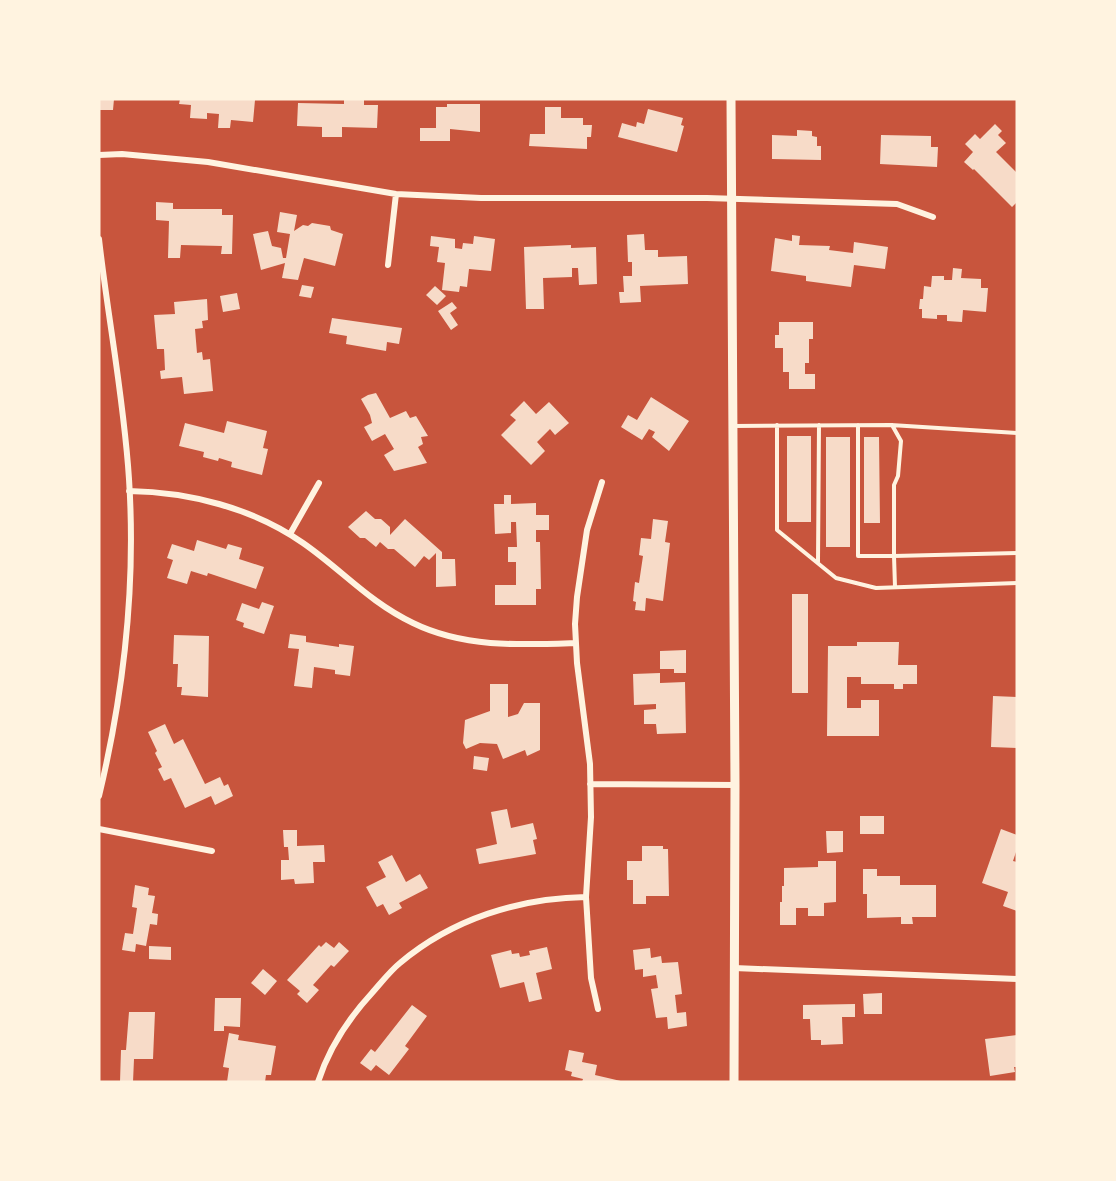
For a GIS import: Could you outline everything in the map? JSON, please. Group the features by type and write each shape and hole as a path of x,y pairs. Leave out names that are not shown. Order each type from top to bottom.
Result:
{"street":[{"path":"731,99 735,785 734,1082"},
{"path":"99,155 122,154 208,162 396,194 482,198 732,198 897,204 933,217"},
{"path":"388,265 396,194"},
{"path":"99,239 123,421 129,491 131,564 127,633 115,723 99,796"},
{"path":"598,1009 591,978 586,897 591,817 590,784 575,643 577,597 585,539 602,482"},
{"path":"290,534 319,483"},
{"path":"129,491 186,496 220,504 290,534 366,595 415,624 442,634 473,642 497,644 575,643"},
{"path":"590,784 735,785"},
{"path":"99,829 212,851"},
{"path":"318,1082 322,1068 340,1032 359,1007 399,964 421,947 461,924 499,909 538,901 586,897"},
{"path":"734,968 1017,979"}],"lane":[{"path":"818,563 819,425"},
{"path":"858,425 858,556 1017,553"},
{"path":"733,426 891,425 1017,433"},
{"path":"891,425 901,441 898,476 894,485 895,587"},
{"path":"777,426 777,530 836,578 876,588 1017,582"}],"building":[{"path":"99,99 114,99 113,110 99,110"},
{"path":"180,99 255,100 253,122 231,120 230,128 218,128 219,114 207,113 207,119 190,118 191,105 179,104"},
{"path":"344,99 364,99 364,105 378,105 377,128 342,127 342,137 322,137 322,127 297,126 298,103 344,104"},
{"path":"447,104 480,104 480,132 450,129 450,141 420,141 420,128 436,128 436,107 447,107"},
{"path":"545,107 561,107 561,118 583,118 583,125 592,125 591,137 587,137 587,149 529,146 530,134 545,134"},
{"path":"648,109 683,118 681,125 684,126 677,152 618,137 622,123 636,127 637,122 644,124"},
{"path":"995,124 1002,131 998,135 1006,143 996,152 1017,173 1017,202 1012,207 964,162 973,152 965,144 975,134 980,139"},
{"path":"797,130 812,131 812,136 817,137 817,146 821,146 821,160 772,159 772,135 797,136"},
{"path":"881,135 931,136 931,147 938,147 937,167 880,164"},
{"path":"156,202 173,203 173,209 222,209 222,215 233,215 232,254 221,254 222,246 181,245 180,258 168,258 169,221 156,220"},
{"path":"280,212 297,215 294,231 303,225 308,226 312,223 330,226 331,230 343,234 335,266 304,258 298,280 282,278 285,263 261,270 253,234 268,231 272,246 281,248 283,258 286,258 290,234 277,232"},
{"path":"644,234 645,250 658,250 658,257 687,256 688,284 640,286 641,302 620,303 619,292 624,292 623,276 632,276 632,262 628,262 627,235"},
{"path":"792,235 800,236 799,245 830,246 829,250 853,253 854,242 888,247 885,269 854,265 851,287 806,281 806,276 771,271 775,238 792,241"},
{"path":"431,236 455,239 455,248 462,249 463,243 473,244 474,236 495,239 491,271 469,269 467,287 460,286 459,292 442,290 445,263 437,262 439,247 430,246"},
{"path":"571,245 571,248 596,247 597,284 579,285 578,268 572,268 572,277 543,278 544,309 526,309 524,247"},
{"path":"953,268 962,269 961,278 981,279 981,288 988,288 986,312 963,310 962,322 947,321 947,315 937,315 937,319 922,318 922,309 919,309 924,286 931,287 932,276 944,276 944,280 952,280"},
{"path":"302,285 314,287 311,298 299,296"},
{"path":"435,286 446,296 437,305 426,295"},
{"path":"237,293 240,309 223,312 220,296"},
{"path":"207,299 208,320 202,321 203,328 195,329 197,353 202,352 203,360 210,359 213,391 184,394 182,377 161,379 160,371 165,370 164,349 157,349 154,315 175,314 174,302"},
{"path":"452,302 457,308 450,313 458,325 451,330 438,311"},
{"path":"332,318 402,328 399,344 387,342 386,351 346,344 347,336 329,333"},
{"path":"779,322 813,322 813,339 809,339 809,363 805,363 805,374 815,374 815,389 789,389 789,372 783,372 783,348 775,348 775,335 779,335"},
{"path":"376,393 390,418 406,411 410,418 416,416 428,436 421,437 423,444 418,447 427,463 394,471 384,455 394,449 385,434 372,441 364,427 372,423 370,415 361,399"},
{"path":"651,397 689,421 669,451 652,437 655,432 649,429 642,440 621,427 628,415 637,420"},
{"path":"524,401 536,414 549,402 569,423 555,435 550,429 537,442 545,451 531,465 501,435 516,420 510,415"},
{"path":"227,421 267,431 263,448 268,449 262,475 231,467 232,462 203,457 204,452 179,446 185,423 224,433"},
{"path":"787,436 811,436 811,522 787,522"},
{"path":"826,437 850,437 850,547 826,547"},
{"path":"864,437 879,437 880,523 864,523"},
{"path":"504,495 511,495 511,504 536,503 536,515 549,515 549,530 536,530 536,542 540,542 541,589 536,589 536,605 495,605 495,585 516,585 516,562 508,562 508,547 517,547 516,522 511,522 511,533 495,534 494,504 504,504"},
{"path":"366,511 390,527 390,535 405,519 442,552 442,559 455,559 456,586 436,587 436,553 429,560 424,556 415,567 394,549 388,549 380,542 376,547 365,538 360,538 348,527"},
{"path":"653,519 668,521 665,542 670,543 663,601 646,598 645,611 635,610 636,602 633,601 635,582 639,583 643,556 639,555 641,538 651,539"},
{"path":"197,540 226,549 228,544 242,548 239,559 264,567 256,589 208,573 207,576 191,571 187,584 167,578 173,560 167,558 172,544 194,551"},
{"path":"792,594 808,594 808,693 792,693"},
{"path":"262,602 274,606 264,634 243,627 244,623 236,620 242,603 259,609"},
{"path":"290,634 306,636 306,642 339,647 339,644 354,646 350,676 335,674 335,670 314,667 312,688 294,686 299,649 288,648"},
{"path":"174,635 209,636 208,697 181,695 182,687 177,687 178,664 173,664"},
{"path":"857,642 899,642 898,665 917,665 917,684 903,684 903,689 894,689 894,684 861,684 861,677 847,677 847,708 861,708 861,700 879,700 879,736 827,736 828,646 857,646"},
{"path":"686,650 686,673 674,673 674,669 660,669 660,651"},
{"path":"660,673 660,683 685,682 686,733 657,734 656,724 644,724 644,710 656,709 656,704 634,705 633,674"},
{"path":"490,684 508,684 508,717 518,714 524,703 540,703 540,750 527,756 525,750 503,759 497,744 480,743 466,749 463,743 465,720 490,711"},
{"path":"993,696 1017,697 1017,748 991,747"},
{"path":"165,724 174,744 183,739 205,784 220,777 224,786 228,784 233,796 215,805 211,796 185,808 171,778 164,781 158,769 162,767 148,732"},
{"path":"474,756 489,758 487,771 473,769"},
{"path":"507,809 511,828 533,823 537,839 533,840 536,854 479,864 476,849 497,844 491,812"},
{"path":"860,816 884,816 884,834 860,834"},
{"path":"1001,829 1017,835 1017,849 1013,861 1017,862 1017,911 1003,906 1008,892 982,883"},
{"path":"283,830 297,830 297,846 324,845 325,862 313,862 314,883 295,884 294,879 281,880 281,860 289,860 288,847 284,847"},
{"path":"826,831 843,831 843,852 827,853"},
{"path":"642,846 663,846 663,849 668,849 669,896 646,896 646,904 633,904 633,880 627,880 627,861 642,861"},
{"path":"392,855 406,882 420,874 428,888 399,903 402,908 389,915 383,904 377,907 366,887 386,877 378,862"},
{"path":"818,861 836,861 836,902 824,903 824,916 808,916 808,908 796,908 796,925 780,925 784,868 818,867"},
{"path":"863,869 877,869 877,876 900,876 900,885 936,885 936,917 912,917 913,924 901,924 901,917 867,918 867,894 863,894"},
{"path":"135,885 149,888 148,895 155,896 152,913 158,914 157,925 150,924 146,946 136,944 135,952 122,950 125,933 133,934 137,908 132,907"},
{"path":"326,942 334,948 339,942 349,951 334,967 331,965 313,985 319,990 307,1003 297,994 300,991 287,980 319,945 321,947"},
{"path":"149,946 171,947 171,960 149,959"},
{"path":"547,947 552,969 536,973 542,999 529,1002 524,982 500,988 491,955 511,950 512,954 519,953 520,957 530,955 529,951"},
{"path":"650,948 651,958 661,956 662,963 678,962 682,994 675,995 677,1013 686,1012 687,1026 668,1029 667,1017 656,1018 651,989 658,988 656,975 643,977 643,969 635,970 633,950"},
{"path":"263,969 277,981 265,995 251,983"},
{"path":"882,993 882,1014 864,1014 863,994"},
{"path":"215,998 241,998 240,1027 224,1026 224,1031 214,1031"},
{"path":"855,1004 855,1017 842,1017 843,1044 821,1045 821,1040 811,1040 810,1019 803,1019 803,1005"},
{"path":"412,1005 427,1016 405,1046 409,1049 389,1075 376,1065 371,1071 360,1063 371,1049 375,1052"},
{"path":"129,1012 155,1012 153,1059 134,1059 133,1082 120,1082 121,1050 126,1050"},
{"path":"229,1033 239,1035 238,1040 276,1046 271,1075 266,1075 265,1082 227,1082 229,1068 223,1067"},
{"path":"1017,1035 1015,1072 990,1076 985,1039"},
{"path":"569,1050 584,1053 582,1062 597,1065 595,1075 625,1082 582,1082 583,1079 571,1076 572,1072 565,1070"}]}
